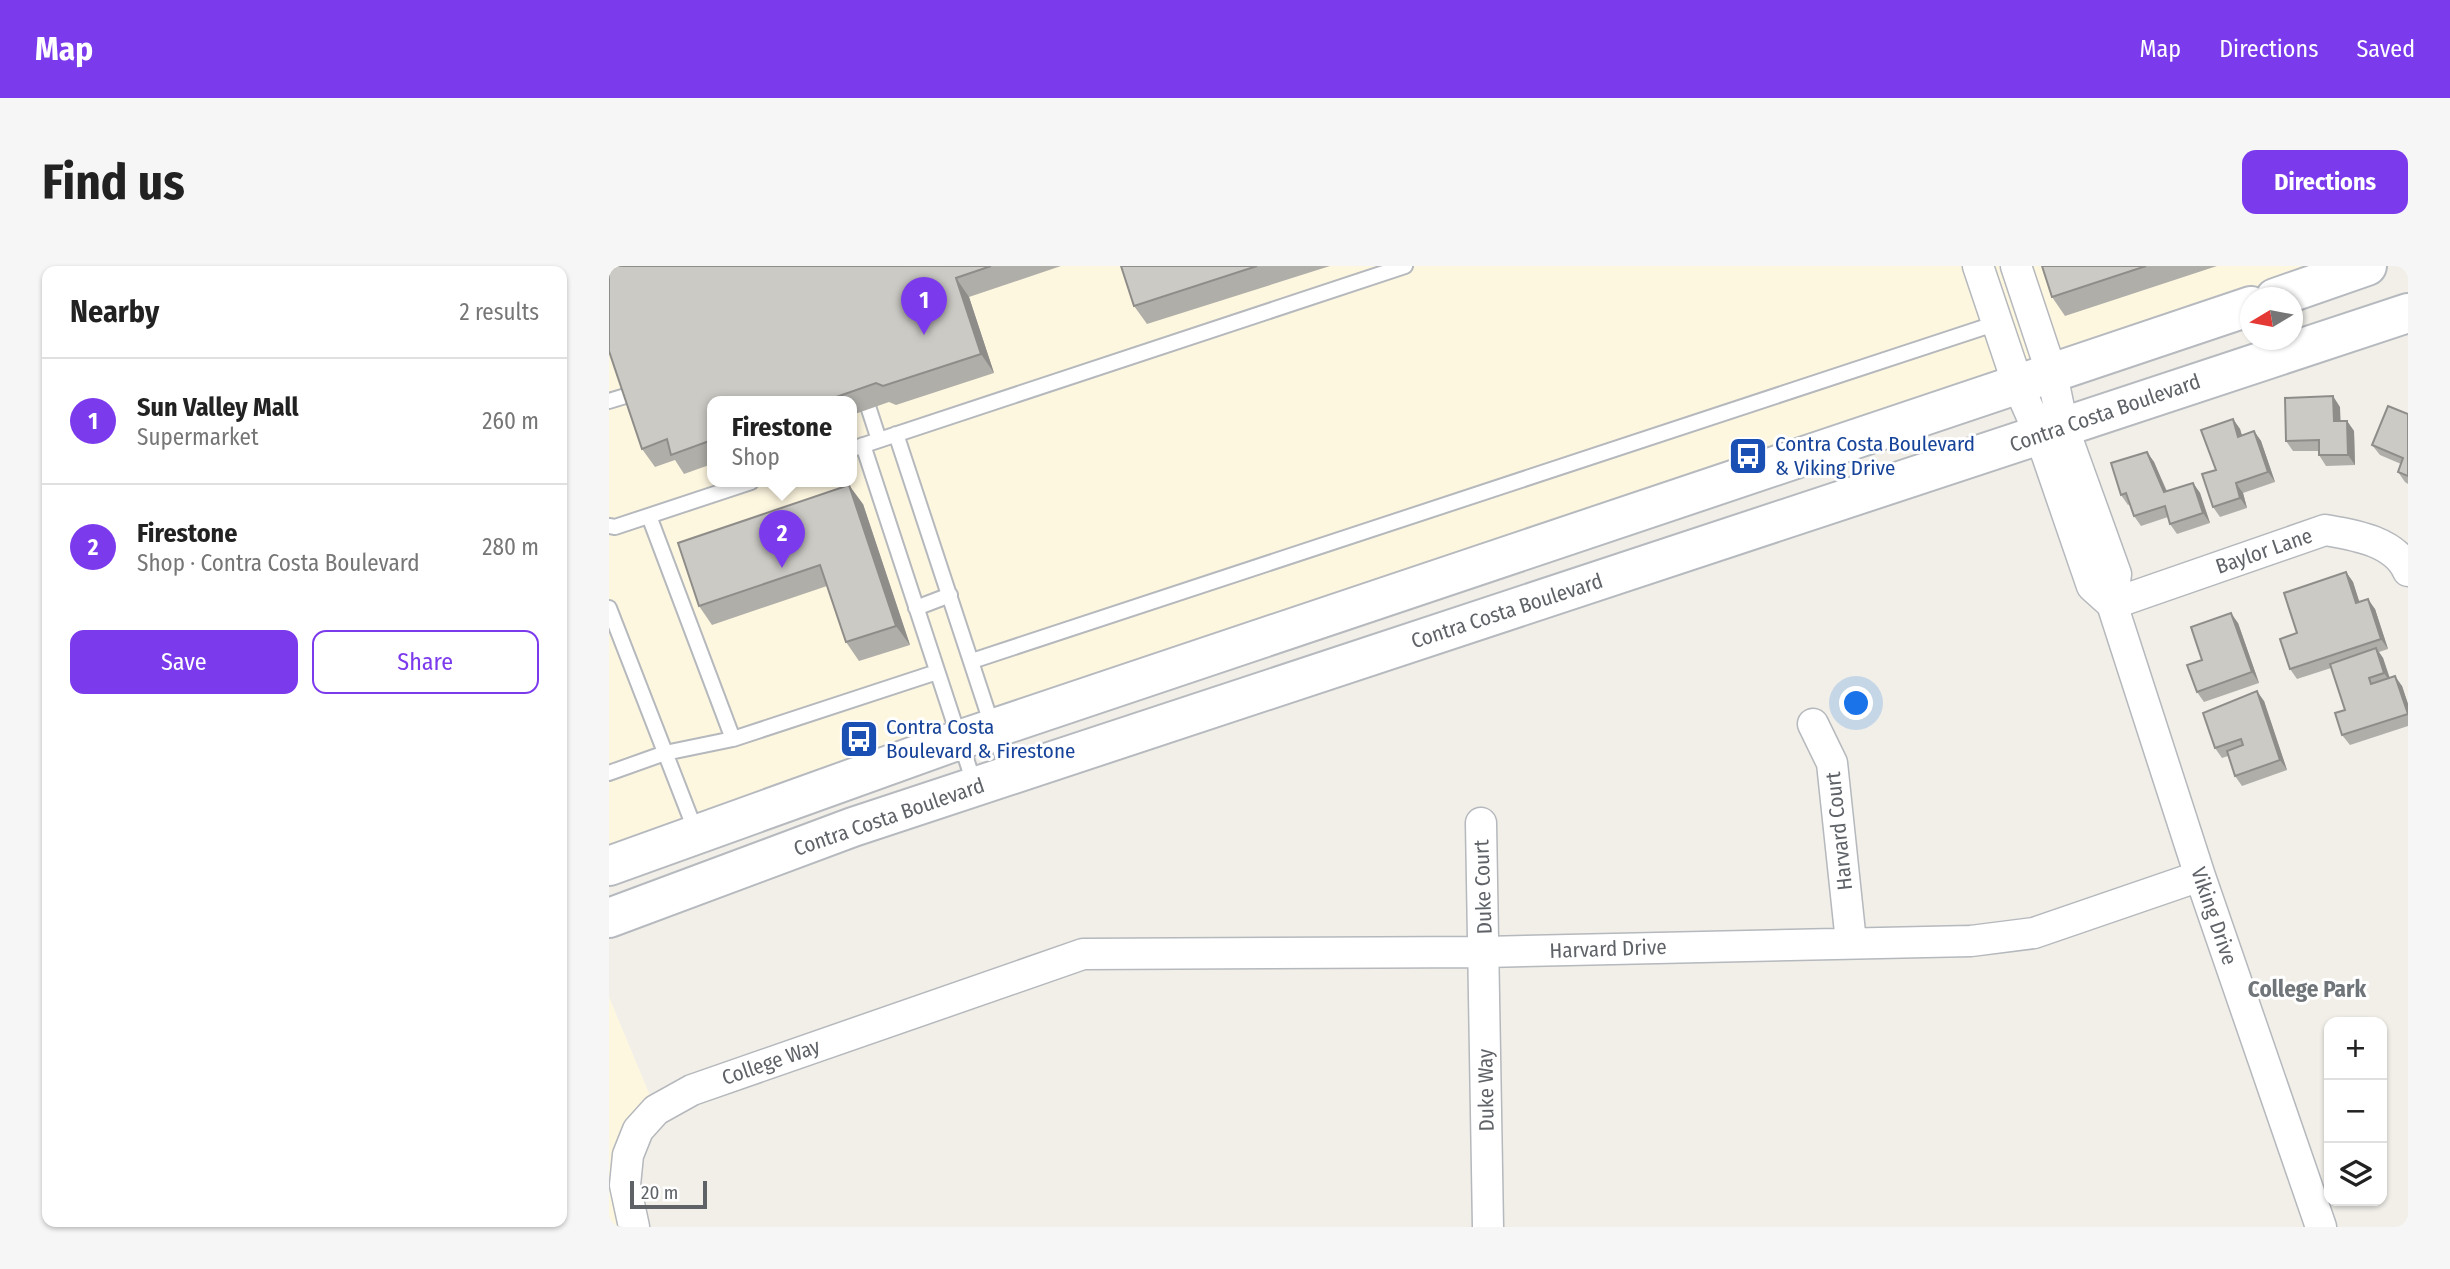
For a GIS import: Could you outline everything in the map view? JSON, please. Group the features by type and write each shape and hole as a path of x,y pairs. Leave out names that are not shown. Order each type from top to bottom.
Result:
{"main road":[{"path":"2303,288 2367,266"},
{"path":"609,866 976,734 2240,310"},
{"name":"Contra Costa Boulevard","path":"609,918 853,827 2408,313"}],"street":[{"path":"1978,266 1997,323 2035,380"},
{"path":"2016,266 2035,380"},
{"name":"Viking Drive","path":"2035,380 2092,586 2112,604 2200,876 2321,1227"},
{"name":"Baylor Lane","path":"2112,604 2325,530 2359,536 2384,547 2404,561 2408,571"},
{"name":"Harvard Court","path":"1813,724 1832,763 1851,942"},
{"name":"Duke Court","path":"1481,822 1485,952"},
{"name":"Harvard Drive","path":"1010,980 1083,954 1485,952 1971,941 2034,933 2200,876"},
{"name":"Duke Way","path":"1485,952 1488,1227"},
{"name":"College Way","path":"634,1227 625,1185 628,1155 638,1130 656,1110 692,1090 1010,980"}],"lane":[{"path":"992,781 976,734 937,673 857,447 1405,266"},
{"path":"972,661 1997,323"},
{"path":"858,378 879,440"},
{"path":"609,401 632,394"},
{"path":"896,434 972,661 976,734 992,781"},
{"path":"609,526 615,527 736,487"},
{"path":"649,516 733,738"},
{"path":"916,608 950,595"},
{"path":"609,608 697,833"},
{"path":"609,774 665,753 733,738 937,673"}],"shaded area":[{"path":"609,266 2367,266 2303,288 2240,287 2240,309 609,866"},
{"path":"609,997 656,1110 638,1130 634,1227 609,1227"}],"building":[{"path":"609,266 991,266 956,278 981,354 883,386 876,383 839,396 707,396 707,442 671,455 667,439 642,449 609,351"},
{"path":"1121,266 1257,266 1134,306"},
{"path":"2042,266 2146,266 2052,297"},
{"path":"2333,396 2334,421 2347,421 2348,455 2319,455 2319,440 2286,441 2285,398"},
{"path":"2388,406 2408,414 2408,476 2398,472 2403,458 2372,445"},
{"path":"2233,419 2238,437 2254,431 2268,472 2236,483 2240,498 2213,507 2202,474 2216,470 2201,430"},
{"path":"2147,452 2164,492 2193,483 2203,513 2170,524 2165,506 2134,516 2126,493 2121,495 2111,463"},
{"path":"850,487 896,626 846,642 820,565 699,606 678,543"},
{"path":"2346,572 2356,603 2368,599 2381,639 2290,669 2280,639 2297,633 2284,593"},
{"path":"2231,613 2252,672 2197,692 2187,665 2202,660 2191,627"},
{"path":"2376,648 2384,673 2369,678 2371,684 2395,676 2408,714 2342,735 2335,713 2345,710 2330,664"},
{"path":"2257,691 2280,760 2235,776 2227,751 2243,745 2241,739 2215,748 2203,713"}],"place":[{"name":"Sun Valley Mall","path":"924,335"},
{"name":"Contra Costa Boulevard & Viking Drive","path":"1748,456"},
{"name":"Firestone","path":"782,568"},
{"name":"Contra Costa Boulevard & Firestone","path":"859,739"}],"district":[{"name":"College Park","path":"2307,989"}]}
